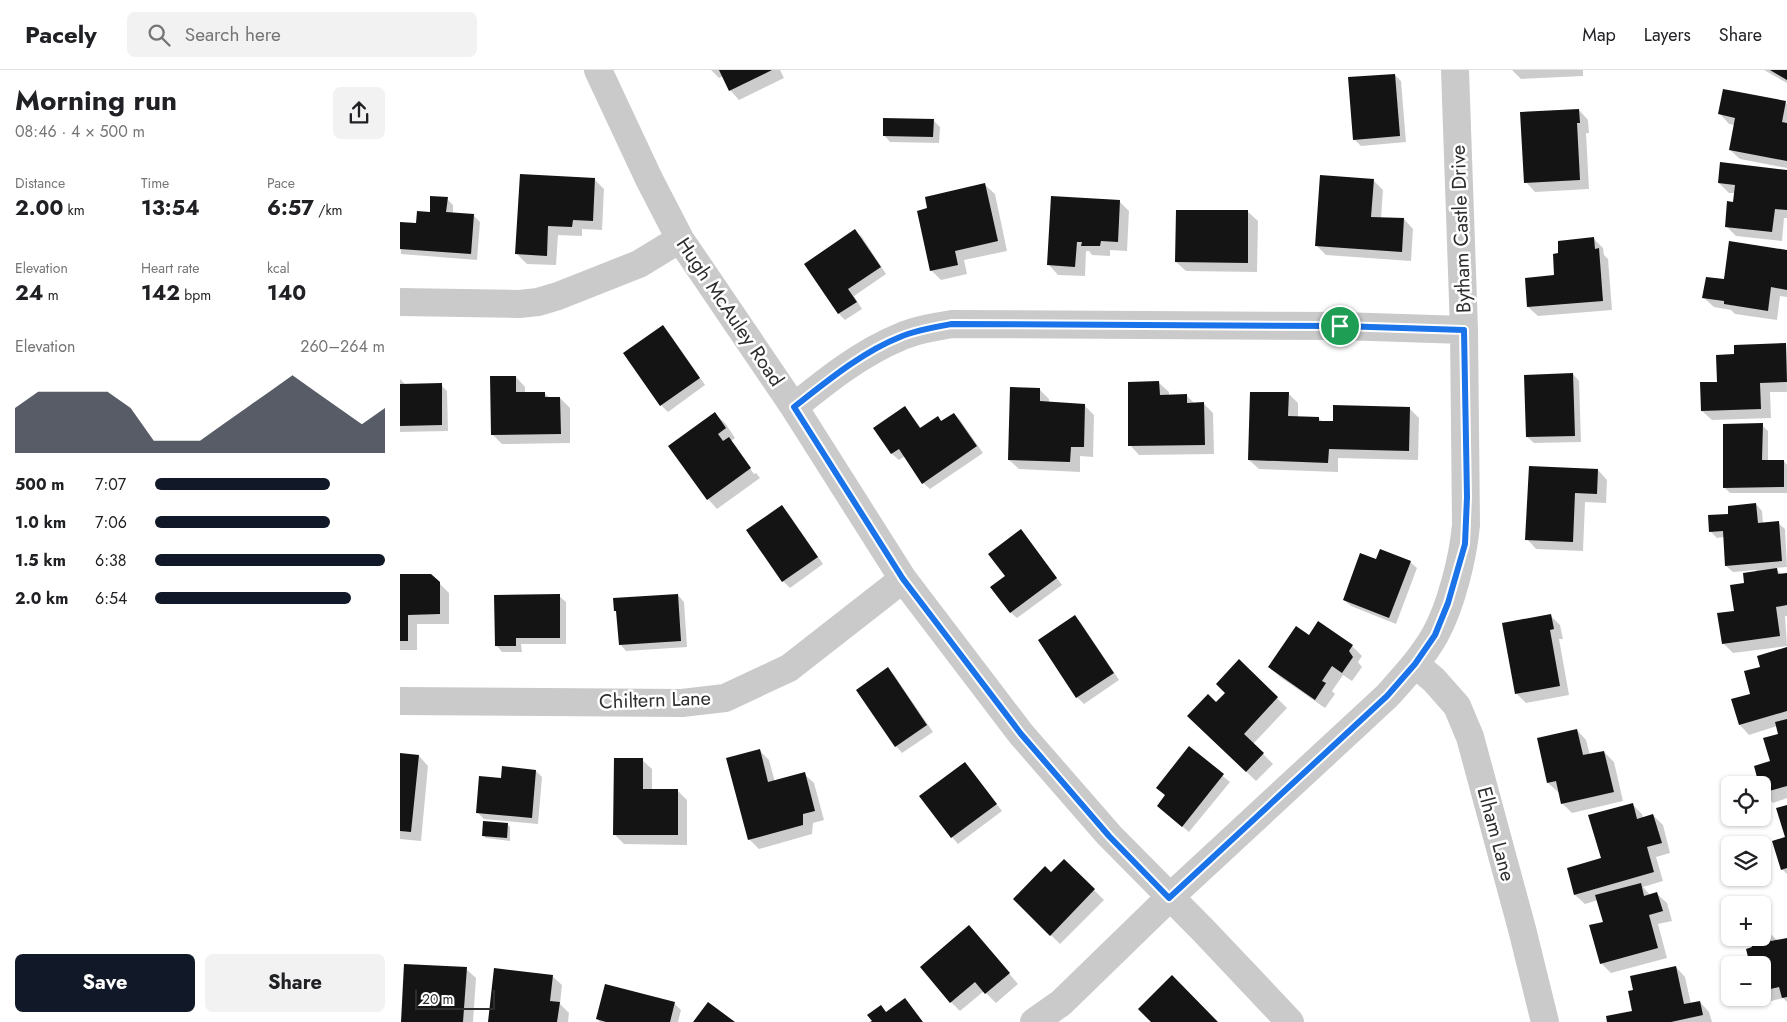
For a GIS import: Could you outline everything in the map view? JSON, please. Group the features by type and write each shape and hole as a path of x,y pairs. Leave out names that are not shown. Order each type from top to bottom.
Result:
{"street":[{"name":"Hugh McAuley Road","path":"598,70 649,179 680,239 794,407 903,579 1021,734 1109,836 1290,1022"},
{"name":"Bytham Castle Drive","path":"1034,1022 1061,1003 1169,898 1387,696 1415,664 1435,635 1448,603 1465,544 1467,497 1464,330 1455,70"},
{"path":"400,302 519,304 538,302 639,264 680,239"},
{"path":"794,407 822,385 876,349 900,337 952,324 1340,326 1464,330"},
{"name":"Chiltern Lane","path":"400,701 682,703 725,698 789,668 903,579"},
{"name":"Elham Lane","path":"1415,664 1434,680 1457,706 1470,737 1545,1022"}],"building":[{"path":"719,70 772,70 729,91"},
{"path":"1770,70 1787,70 1787,80"},
{"path":"1395,74 1400,136 1353,140 1348,77"},
{"path":"1723,89 1786,101 1782,122 1787,123 1787,161 1729,150 1735,118 1718,114"},
{"path":"1579,109 1580,123 1577,123 1580,180 1524,183 1520,112"},
{"path":"883,118 934,119 933,137 883,136"},
{"path":"1720,162 1787,170 1787,210 1775,209 1772,232 1725,227 1727,201 1733,202 1735,185 1718,183"},
{"path":"520,174 595,178 593,221 573,220 572,227 548,226 547,256 515,254"},
{"path":"1320,175 1374,179 1371,217 1404,218 1402,252 1315,246"},
{"path":"985,183 998,241 955,251 958,265 930,271 917,211 927,208 925,197"},
{"path":"430,196 448,197 446,212 474,214 471,254 400,249 400,222 416,223 417,211 430,212"},
{"path":"1051,196 1120,200 1118,242 1101,241 1100,246 1081,246 1082,242 1077,242 1075,267 1047,265"},
{"path":"1176,210 1248,210 1248,263 1175,262"},
{"path":"855,229 881,267 848,289 857,302 838,314 804,264"},
{"path":"1594,237 1595,249 1599,248 1603,301 1527,307 1525,278 1554,275 1553,254 1558,253 1558,241"},
{"path":"1729,241 1787,250 1787,290 1771,287 1768,311 1724,304 1724,301 1702,298 1706,277 1724,279"},
{"path":"663,325 700,378 660,406 623,353"},
{"path":"1786,343 1787,382 1760,383 1761,409 1701,411 1700,382 1717,382 1716,355 1734,354 1734,345"},
{"path":"1573,373 1575,436 1526,437 1524,375"},
{"path":"490,376 516,376 516,392 545,392 545,397 560,397 561,434 491,435"},
{"path":"1159,381 1160,395 1187,394 1187,403 1204,402 1205,445 1128,446 1128,382"},
{"path":"442,383 442,425 400,426 400,384"},
{"path":"1010,387 1040,388 1040,401 1085,404 1084,447 1071,447 1070,462 1008,460"},
{"path":"1250,392 1289,392 1288,416 1319,417 1319,421 1333,421 1333,405 1410,407 1409,451 1329,449 1328,463 1248,460"},
{"path":"905,406 920,428 938,416 941,421 954,413 977,446 922,484 899,449 891,454 873,428"},
{"path":"715,412 726,428 718,434 723,441 729,437 751,468 707,500 668,446"},
{"path":"1763,423 1762,460 1784,460 1784,487 1723,488 1723,424"},
{"path":"1529,466 1598,469 1597,494 1575,493 1573,542 1525,540"},
{"path":"1756,503 1758,523 1779,521 1782,561 1725,566 1723,531 1709,532 1708,515 1728,514 1728,506"},
{"path":"782,505 818,557 782,582 746,530"},
{"path":"1021,529 1057,578 1010,613 990,587 1005,576 988,554"},
{"path":"1380,549 1411,561 1389,618 1343,600 1360,553 1376,559"},
{"path":"1777,568 1778,574 1787,573 1787,605 1776,607 1780,636 1722,644 1717,613 1734,611 1730,585 1744,583 1743,573"},
{"path":"400,574 431,574 440,582 440,614 408,615 408,641 400,641"},
{"path":"560,594 560,638 516,638 516,646 495,646 494,595"},
{"path":"678,594 681,641 619,645 613,598"},
{"path":"1551,614 1554,629 1550,630 1560,686 1515,694 1502,623"},
{"path":"1075,615 1114,673 1076,698 1038,640"},
{"path":"1318,621 1353,645 1349,651 1353,657 1342,673 1332,666 1322,681 1326,683 1315,700 1268,667 1296,626 1309,635"},
{"path":"1787,647 1787,711 1739,725 1731,699 1750,694 1744,671 1760,667 1757,656"},
{"path":"1239,659 1278,697 1244,734 1264,753 1246,772 1187,716 1208,694 1216,702 1225,693 1216,684"},
{"path":"888,667 927,725 895,747 856,690"},
{"path":"1787,719 1787,786 1771,790 1771,776 1757,776 1754,766 1770,761 1763,738 1778,734 1775,722"},
{"path":"1577,729 1583,755 1604,751 1614,792 1561,804 1556,781 1547,783 1537,738"},
{"path":"1189,746 1224,774 1182,827 1157,806 1165,795 1156,788"},
{"path":"760,749 768,782 805,772 815,811 803,814 803,825 748,840 726,758"},
{"path":"400,753 419,755 411,832 400,831"},
{"path":"614,758 643,758 643,789 678,789 678,835 613,835"},
{"path":"965,762 997,804 951,838 919,796"},
{"path":"502,766 536,770 532,818 476,813 479,776 501,778"},
{"path":"1633,803 1637,819 1653,814 1662,843 1647,847 1654,872 1574,895 1567,868 1601,858 1588,815"},
{"path":"1787,805 1787,868 1781,870 1772,841 1785,837 1776,808"},
{"path":"483,821 508,823 507,838 482,836"},
{"path":"1064,859 1095,889 1050,936 1013,899 1045,866 1051,872"},
{"path":"1641,883 1644,896 1657,892 1663,911 1649,915 1658,948 1600,964 1589,925 1603,922 1595,895"},
{"path":"969,925 1010,973 985,994 975,982 950,1003 920,967"},
{"path":"1787,938 1787,997 1782,998 1779,987 1771,989 1771,956 1748,956 1746,949 1771,946 1771,941"},
{"path":"404,964 467,967 463,1022 401,1022"},
{"path":"1676,966 1684,1004 1700,1001 1703,1015 1671,1022 1607,1022 1606,1016 1632,1011 1628,991 1633,990 1630,976"},
{"path":"494,968 553,975 550,1001 560,1002 557,1022 488,1022"},
{"path":"1172,975 1218,1022 1151,1022 1138,1009"},
{"path":"605,984 675,1002 670,1022 606,1022 596,1019"},
{"path":"905,998 923,1022 870,1022 872,1021 867,1015 881,1005 886,1012"},
{"path":"708,1002 735,1022 693,1022"}],"route":[{"path":"952,324 1340,326 1464,330 1467,497 1465,544 1448,603 1435,635 1415,664 1387,696 1169,898 1109,836 1021,734 903,579 794,407 822,385 876,349 900,337 952,324"}]}
